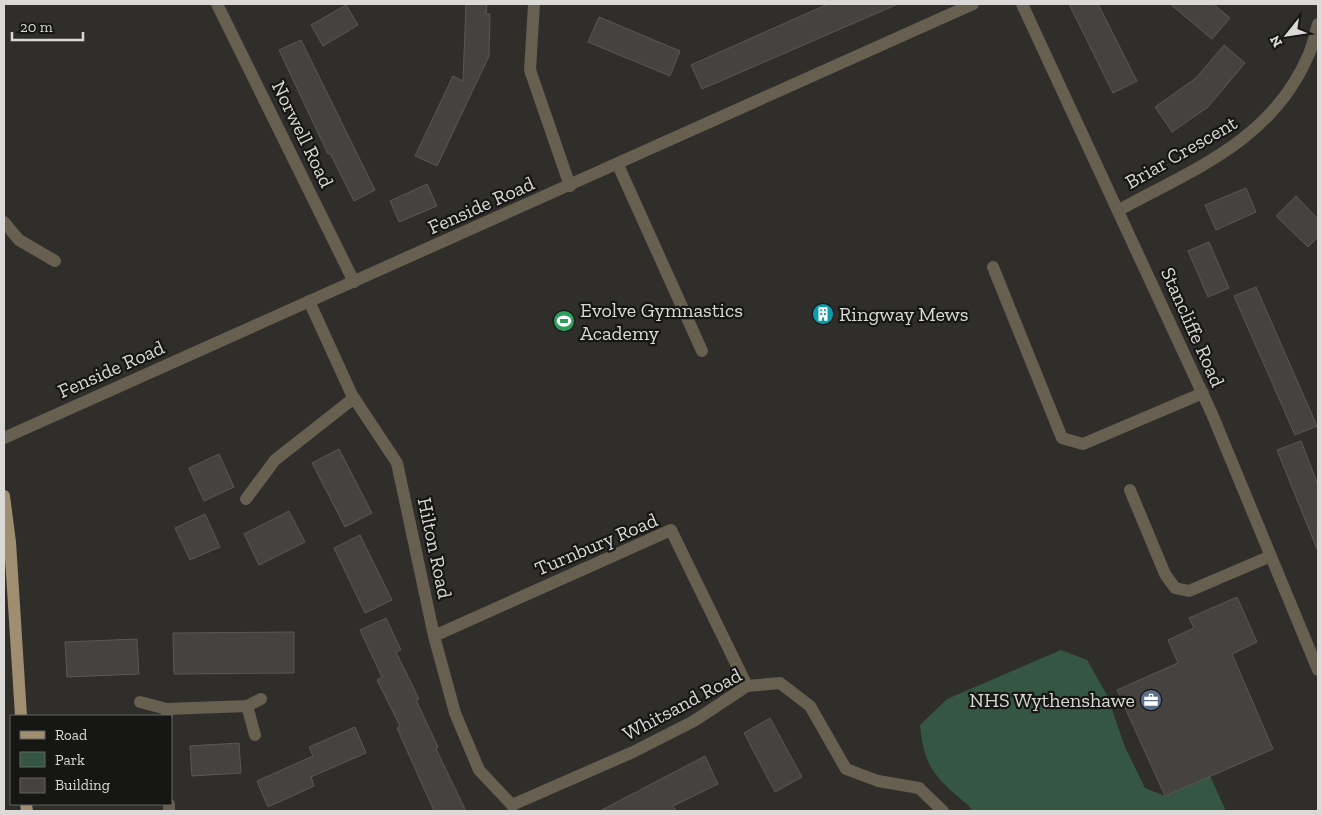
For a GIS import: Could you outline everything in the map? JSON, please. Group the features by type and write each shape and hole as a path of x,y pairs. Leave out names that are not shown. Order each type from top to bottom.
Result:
{"main road":[{"path":"4,496 10,542 21,715"}],"street":[{"name":"Norwell Road","path":"217,4 354,282"},
{"path":"534,4 530,70 570,186"},
{"name":"Fenside Road","path":"4,438 618,165 973,4"},
{"name":"Stancliffe Road","path":"1022,4 1203,393 1317,666"},
{"name":"Briar Crescent","path":"1119,210 1222,154 1257,129 1282,102 1308,57 1318,24"},
{"path":"618,165 702,351"},
{"path":"4,222 19,240 55,261"},
{"path":"993,267 1062,438 1083,444 1203,393"},
{"name":"Hilton Road","path":"309,301 354,398 397,463 434,636 455,713 480,770 511,808"},
{"path":"246,499 275,460 354,398"},
{"path":"1130,490 1165,574 1174,588 1189,591 1271,556"},
{"name":"Turnbury Road","path":"434,636 671,530 747,686"},
{"name":"Whitsand Road","path":"511,808 633,752 694,721 747,686 780,683 810,706 846,769 878,781 919,788 943,811"},
{"path":"140,702 167,712 247,706 261,699"},
{"path":"247,706 255,735"}],"green space":[{"path":"1061,650 1087,660 1107,695 1125,747 1145,788 1165,796 1210,776 1226,811 972,811 969,806 948,788 940,780 929,763 922,740 920,725 947,699"}],"building":[{"path":"466,4 487,4 486,14 490,14 489,56 437,166 415,156 453,76 463,81"},
{"path":"828,4 898,4 702,89 691,65"},
{"path":"1069,4 1098,4 1137,81 1113,93"},
{"path":"1170,4 1213,4 1230,18 1212,39"},
{"path":"346,5 358,25 323,46 311,25"},
{"path":"599,17 680,51 670,76 588,42"},
{"path":"301,40 375,190 354,201 330,153 328,154 279,50"},
{"path":"1224,45 1245,63 1208,107 1172,132 1155,107 1196,78"},
{"path":"427,184 437,206 399,222 390,201"},
{"path":"1246,188 1256,212 1216,230 1205,205"},
{"path":"1296,196 1318,219 1318,237 1308,247 1276,216"},
{"path":"1209,242 1229,288 1208,297 1188,251"},
{"path":"1256,287 1317,426 1295,435 1234,296"},
{"path":"1301,441 1318,485 1317,549 1277,450"},
{"path":"339,449 372,513 345,527 312,463"},
{"path":"219,454 234,487 204,501 189,468"},
{"path":"289,511 305,542 259,565 244,534"},
{"path":"205,514 220,547 190,560 175,528"},
{"path":"360,535 392,600 365,613 334,548"},
{"name":"NHS Wythenshawe","path":"1237,597 1257,642 1232,654 1273,749 1165,796 1117,690 1178,663 1168,640 1194,628 1189,618"},
{"path":"386,618 401,650 396,652 419,699 416,700 438,747 436,749 466,811 434,811 397,728 400,726 377,680 382,677 360,630"},
{"path":"294,632 294,673 174,674 173,633"},
{"path":"137,639 139,674 67,677 65,642"},
{"path":"770,718 802,777 775,792 744,733"},
{"path":"355,727 366,753 311,777 314,786 268,807 257,781 313,756 309,747"},
{"path":"239,743 241,773 192,776 190,746"},
{"path":"705,756 718,784 673,806 676,811 600,811"}],"place":[{"name":"Ringway Mews","path":"823,314"},
{"name":"Evolve Gymnastics Academy","path":"564,321"},
{"name":"NHS Wythenshawe","path":"1151,700"}]}
